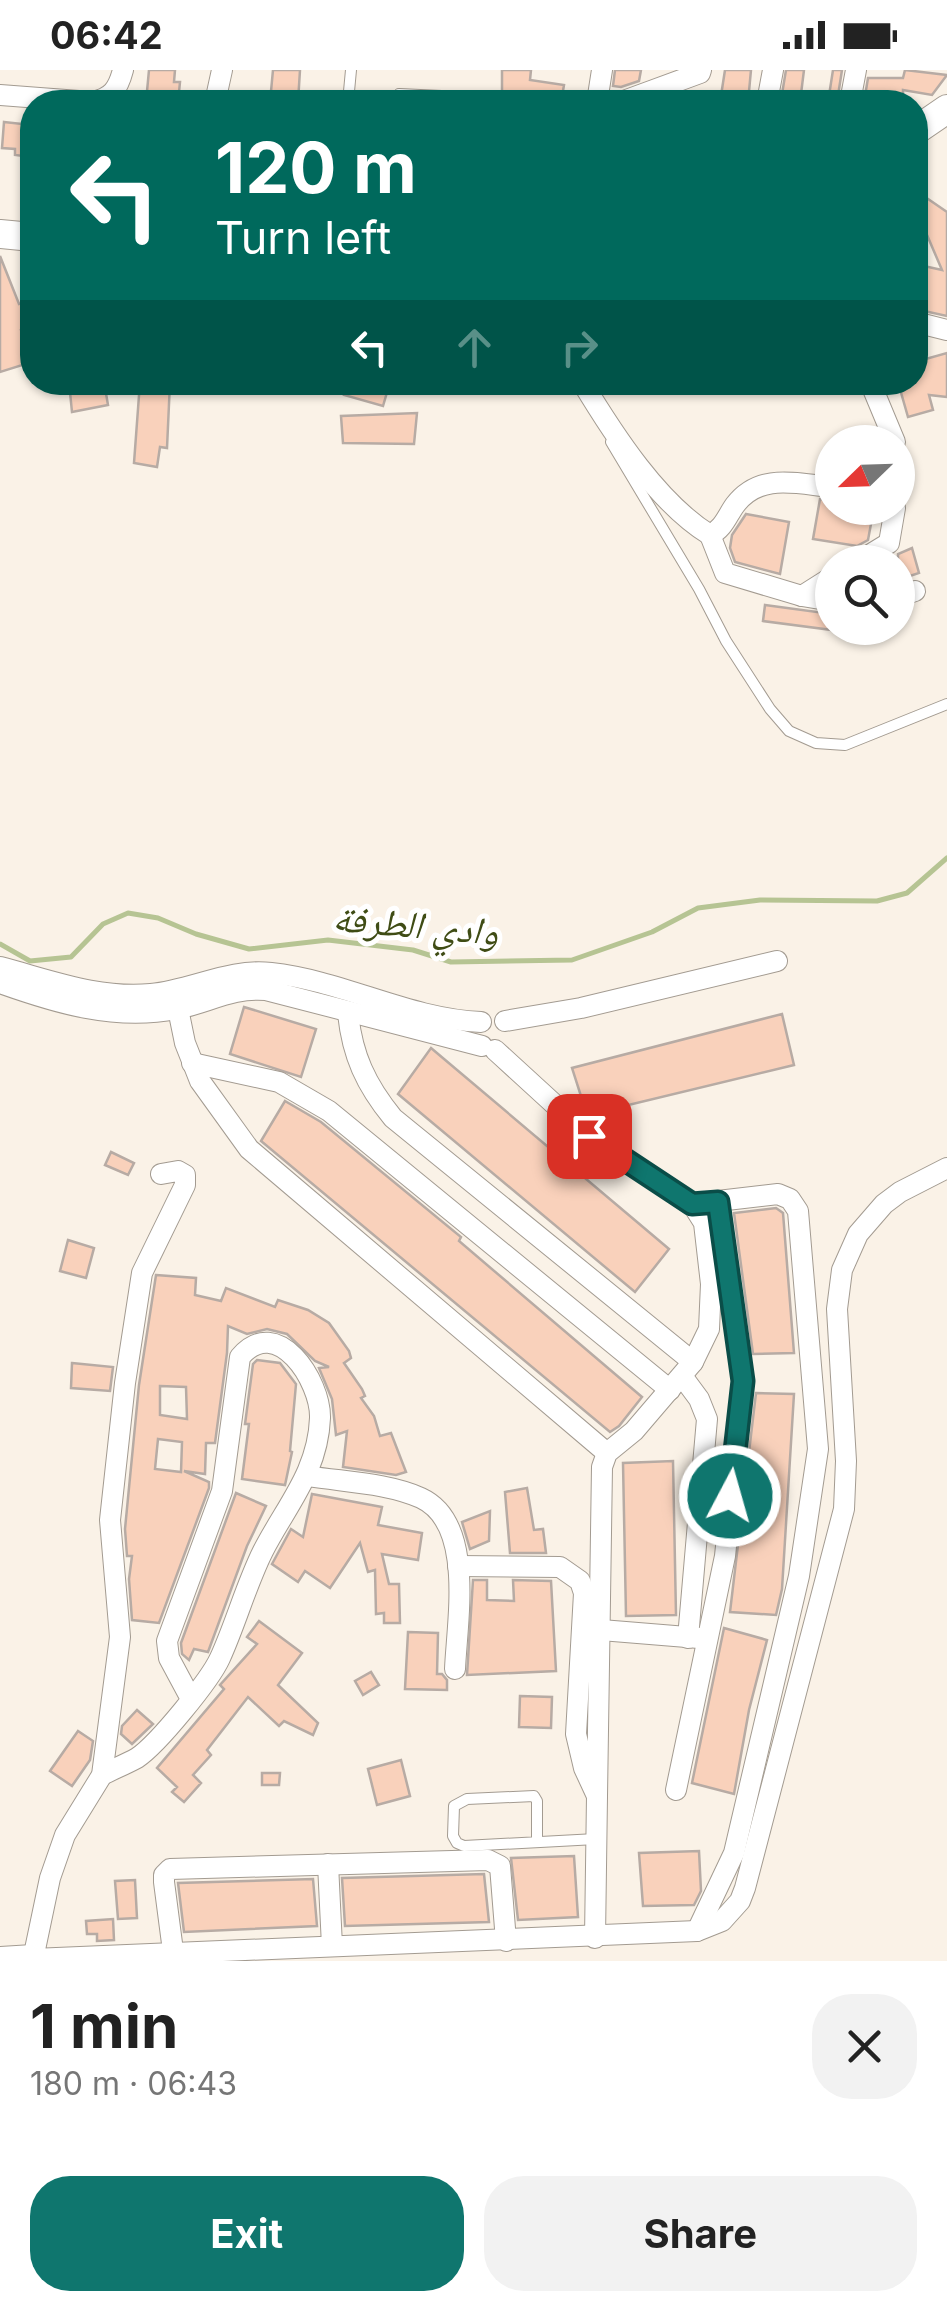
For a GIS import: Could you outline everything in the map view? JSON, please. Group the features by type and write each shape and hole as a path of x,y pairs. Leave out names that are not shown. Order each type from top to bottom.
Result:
{"street":[{"path":"654,90 701,70"},
{"path":"589,395 675,508 710,535 725,573 815,598"},
{"path":"875,395 888,425"},
{"path":"710,535 724,525 738,500 767,482 815,486"},
{"path":"802,596 815,588"},
{"path":"0,966 94,993 122,995 188,988 232,974 275,973 439,1019 481,1022 493,1016 505,1020 582,1008 777,961"},
{"path":"0,983 44,998 126,1014 178,1009 231,991 278,992 489,1048 506,1044 510,1038 505,1020"},
{"path":"178,1009 200,1080 249,1149 607,1453"},
{"path":"348,1013 359,1066 393,1118 682,1376 699,1399 707,1419 697,1638 676,1790"},
{"path":"481,1022 477,1034 489,1048 589,1136 692,1204 704,1224 711,1284 709,1329 682,1376 634,1431 607,1453 602,1467 595,1938"},
{"path":"192,1063 279,1082 329,1111 682,1376"},
{"path":"0,1961 173,1951 595,1938 697,1932 722,1921 745,1888 844,1510 846,1461 837,1310 842,1270 858,1234 876,1211 900,1192 947,1168"},
{"path":"33,1959 50,1878 65,1836 102,1775 120,1637 110,1520 125,1382 142,1273 185,1185 185,1176 178,1171 161,1174"},
{"path":"692,1204 778,1194 790,1199 798,1211 818,1449 799,1576 734,1853 697,1932"},
{"path":"697,1638 725,1556 743,1381 718,1202"},
{"path":"102,1775 148,1749 190,1699 218,1661 257,1563 308,1476 320,1419 314,1388 301,1362 277,1346 257,1344 240,1357 222,1491 167,1641 169,1658 190,1699"},
{"path":"308,1476 402,1492 423,1499 444,1517 456,1542 458,1566 455,1670"},
{"path":"458,1566 560,1566 580,1581 584,1593 576,1734 584,1768 597,1796"},
{"path":"601,1630 697,1638"},
{"path":"173,1951 164,1882 170,1868 488,1860 500,1866 506,1941"},
{"path":"328,1864 332,1946"},
{"path":"251,1948 278,1961"}],"lane":[{"path":"600,414 620,459 726,641 770,710 790,731 816,744 845,744 947,704"},
{"path":"537,1841 538,1800 534,1796 467,1799 454,1806 453,1836 464,1846 596,1839"}],"building":[{"path":"149,70 175,70 174,82 180,82 179,90 147,90"},
{"path":"273,70 300,70 299,90 271,90"},
{"path":"502,70 531,70 530,80 564,85 563,90 502,90"},
{"path":"615,70 641,70 639,81 613,86"},
{"path":"725,70 751,70 749,90 722,90"},
{"path":"786,70 804,70 802,90 783,90"},
{"path":"833,70 842,70 839,90 830,90"},
{"path":"905,70 947,75 932,95 928,90 866,90 868,78 903,78"},
{"path":"4,122 20,124 20,156 15,155 15,149 2,148"},
{"path":"928,199 947,212 947,316 928,312 928,267 942,270 928,237"},
{"path":"0,256 20,304 20,366 0,372"},
{"path":"947,353 947,397 929,395 933,410 908,417 902,395 928,395 928,358"},
{"path":"70,395 106,395 108,405 72,412"},
{"path":"139,395 169,395 167,448 160,447 157,467 134,463"},
{"path":"344,395 386,395 383,406"},
{"path":"417,413 414,444 343,443 341,416"},
{"path":"746,514 789,522 780,574 735,562 730,548 732,535"},
{"path":"815,525 871,525 868,540 859,545 813,539"},
{"path":"765,605 815,612 815,628 763,621"},
{"path":"244,1007 316,1029 301,1077 230,1054"},
{"path":"782,1014 794,1065 587,1115 572,1068"},
{"path":"431,1048 669,1249 635,1292 398,1094"},
{"path":"285,1101 321,1122 461,1237 459,1241 642,1397 619,1426 610,1432 261,1141"},
{"path":"111,1152 134,1163 128,1175 105,1165"},
{"path":"776,1208 783,1213 794,1353 753,1354 734,1213"},
{"path":"68,1240 94,1248 86,1278 60,1271"},
{"path":"156,1275 196,1278 195,1295 221,1301 226,1288 275,1307 278,1300 308,1310 329,1323 349,1351 351,1358 344,1363 362,1389 365,1396 361,1398 374,1416 380,1436 391,1433 406,1472 396,1475 343,1467 347,1431 336,1435 332,1399 319,1368 329,1367 315,1361 287,1334 267,1329 247,1334 228,1326 215,1443 206,1443 205,1474 184,1471 209,1482 209,1488 159,1623 132,1620 132,1556 127,1556 125,1529 139,1385","holes":["160,1386 186,1387 187,1419 160,1415","158,1439 182,1442 181,1472 155,1469"]},
{"path":"257,1360 280,1363 296,1384 292,1452 285,1485 242,1479 249,1424 245,1424 253,1364"},
{"path":"72,1363 113,1367 110,1391 71,1388"},
{"path":"756,1393 794,1394 782,1589 776,1615 730,1612"},
{"path":"673,1461 676,1615 626,1616 623,1463"},
{"path":"527,1488 534,1530 543,1529 546,1553 510,1553 505,1492"},
{"path":"236,1493 266,1506 208,1652 194,1649 189,1660 182,1654 181,1643"},
{"path":"312,1494 382,1507 378,1525 422,1533 418,1560 382,1554 389,1584 399,1584 400,1623 384,1623 384,1613 376,1614 375,1570 368,1572 360,1543 330,1588 305,1571 298,1582 272,1564 291,1529 303,1537"},
{"path":"490,1511 489,1541 470,1549 462,1522"},
{"path":"473,1580 487,1580 487,1600 514,1601 513,1580 551,1581 556,1671 467,1675"},
{"path":"259,1621 302,1653 278,1685 318,1723 313,1735 284,1721 279,1726 248,1697 207,1750 211,1755 193,1775 201,1783 184,1802 172,1792 177,1787 157,1768 224,1689 220,1685 257,1644 247,1637"},
{"path":"724,1628 767,1640 734,1794 692,1783"},
{"path":"408,1632 438,1633 437,1674 447,1680 447,1690 405,1689"},
{"path":"371,1672 379,1685 363,1695 355,1681"},
{"path":"520,1696 552,1697 551,1728 519,1727"},
{"path":"137,1710 153,1724 132,1744 121,1734 122,1726"},
{"path":"78,1731 93,1741 90,1760 72,1786 50,1771"},
{"path":"401,1760 410,1796 377,1805 368,1769"},
{"path":"262,1773 280,1773 279,1785 262,1785"},
{"path":"699,1851 701,1891 694,1905 643,1906 639,1853"},
{"path":"574,1856 578,1917 518,1920 511,1858"},
{"path":"484,1874 489,1922 345,1926 342,1878"},
{"path":"313,1879 317,1926 184,1932 178,1883"},
{"path":"135,1880 137,1918 118,1919 115,1881"},
{"path":"113,1919 114,1940 97,1941 97,1934 87,1934 86,1921"}],"waterway":[{"name":"وادي الطرفة","path":"0,944 30,961 71,957 103,924 128,913 158,918 249,949 328,940 413,950 451,962 572,960 652,932 698,908 760,900 877,901 907,893 947,858"}],"route":[{"path":"589,1136 692,1204 718,1202 743,1381 730,1496"}]}
